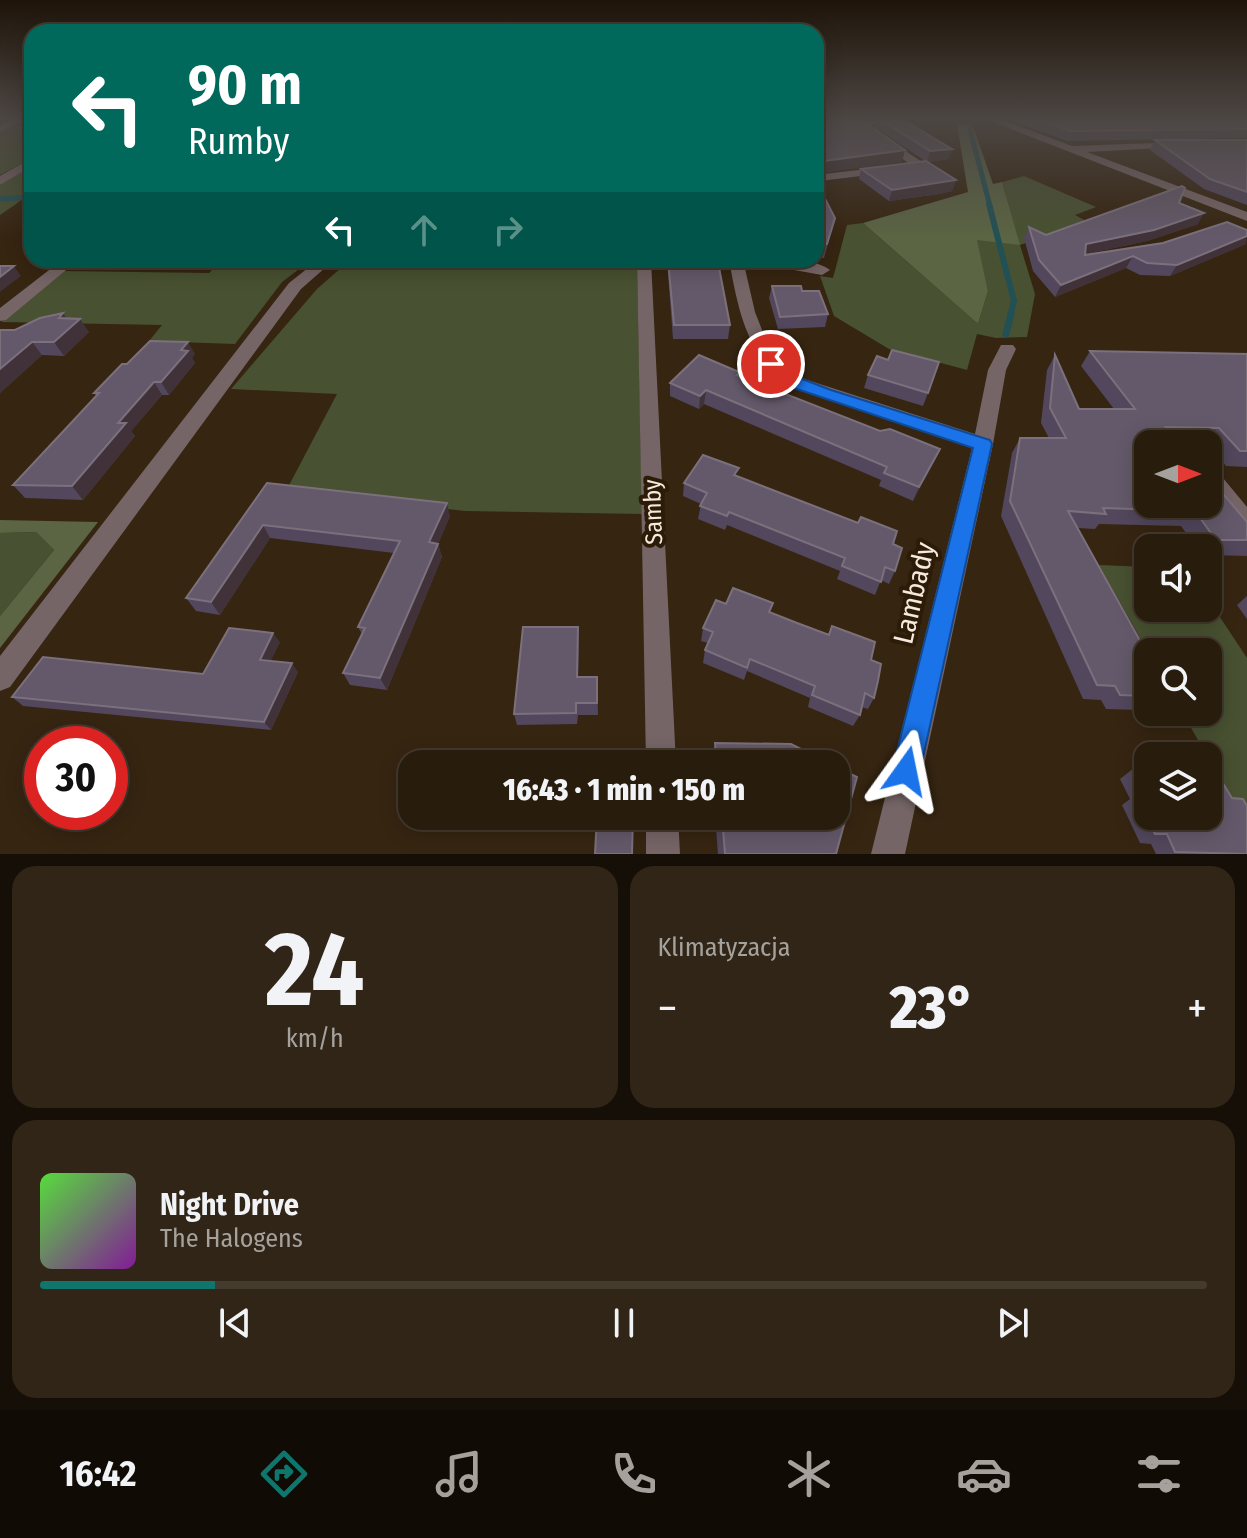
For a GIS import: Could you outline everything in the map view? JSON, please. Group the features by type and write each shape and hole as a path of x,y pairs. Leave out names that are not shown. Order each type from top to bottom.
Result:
{"street":[{"path":"824,185 921,166 909,158"},
{"path":"1094,158 1246,216"},
{"path":"0,181 24,166"},
{"path":"1215,226 1246,216"},
{"path":"0,316 61,268"},
{"path":"0,678 295,286 317,268"},
{"name":"Samby","path":"644,268 661,750"},
{"path":"738,268 754,340 771,364 791,381 983,444"},
{"path":"810,268 822,270"},
{"name":"Lambady","path":"888,854 983,444 997,370 1007,349"},
{"path":"1222,493 1247,523"},
{"path":"662,830 663,854"}],"green space":[{"path":"0,158 24,158 24,162 0,175"},
{"path":"962,158 984,158 993,184 1002,182 1020,245 977,240 988,291 978,324 863,223 968,192"},
{"path":"24,170 24,196 0,215 0,185"},
{"path":"1024,176 1096,207 1075,215 1088,222 1020,245 1035,294 1027,337 996,338 977,334 967,370 889,349 834,316 820,276 833,278 847,225 863,223 978,324 988,291 976,239 1019,244 1002,182"},
{"path":"214,268 300,268 282,282 235,344 149,341 162,325 1,322 63,271 209,273"},
{"path":"341,268 637,268 642,514 465,511 286,491 337,394 231,389 317,289"},
{"path":"0,520 98,522 0,648 0,616 54,550 36,532 0,533"},
{"path":"36,532 54,550 0,616 0,533"},
{"path":"1099,565 1134,566 1134,622 1222,620 1247,658 1247,826 1222,782 1222,742 1199,742 1190,726 1222,726 1222,638 1140,638"}],"building":[{"path":"1180,158 1247,158 1247,192 1210,179"},
{"path":"926,161 956,180 892,190 861,169"},
{"path":"1182,186 1185,188 1179,203 1204,213 1154,230 1086,244 1085,255 1163,243 1227,222 1247,230 1247,236 1177,265 1147,263 1133,256 1061,285 1039,260 1029,227 1046,235"},
{"path":"824,197 835,218 827,244 824,244"},
{"path":"0,266 14,266 0,277"},
{"path":"669,268 719,268 730,325 674,325"},
{"path":"772,286 801,286 802,291 819,291 828,314 780,317"},
{"path":"63,313 59,318 80,319 54,342 32,342 0,369 0,330 15,330 40,318"},
{"path":"150,341 188,342 181,350 188,351 161,382 154,382 118,423 126,423 72,486 13,485 99,393 94,393"},
{"path":"892,350 939,362 928,393 868,375 877,356 888,360"},
{"path":"1090,351 1247,354 1247,451 1240,451 1219,428 1134,430 1134,509 1103,508 1106,514 1068,511 1139,638 1134,638 1134,696 1120,695 1115,686 1097,685 1010,501 1020,438 1066,438 1050,408 1055,355 1079,409 1135,409"},
{"path":"699,355 739,372 737,375 880,431 890,429 940,449 919,487 884,473 887,467 706,390 700,396 670,383"},
{"path":"703,455 739,468 734,475 858,523 861,517 897,531 893,544 902,548 895,571 885,567 881,582 842,566 845,558 729,512 727,516 700,506 707,493 684,483"},
{"path":"267,483 447,503 429,542 438,544 380,678 343,673 365,628 358,627 400,541 263,525 211,602 186,598"},
{"path":"1222,493 1247,522 1247,540 1222,540 1222,534 1212,534 1200,518 1222,518"},
{"path":"733,588 773,603 769,612 797,623 829,635 832,626 875,642 871,660 881,664 878,681 874,698 865,693 860,715 812,695 815,686 750,659 747,668 705,650 713,632 703,628 716,600 726,604"},
{"path":"523,627 578,627 577,677 597,677 597,703 576,703 576,713 514,714"},
{"path":"229,628 273,633 260,660 292,663 264,722 12,697 43,657 203,674"},
{"path":"715,743 791,744 803,750 716,750"},
{"path":"850,774 857,777 850,803"},
{"path":"1222,782 1232,798 1243,799 1247,806 1247,854 1175,852 1167,834 1155,834 1153,830 1222,830"},
{"path":"596,830 633,830 632,854 595,854"},
{"path":"723,830 843,830 836,854 725,854"}],"waterway":[{"path":"977,158 990,206"},
{"path":"0,199 24,198"},
{"path":"989,204 1014,301 1010,316"},
{"path":"1006,334 1011,314"}],"route":[{"path":"771,364 791,381 824,394 983,444 906,771"}]}
